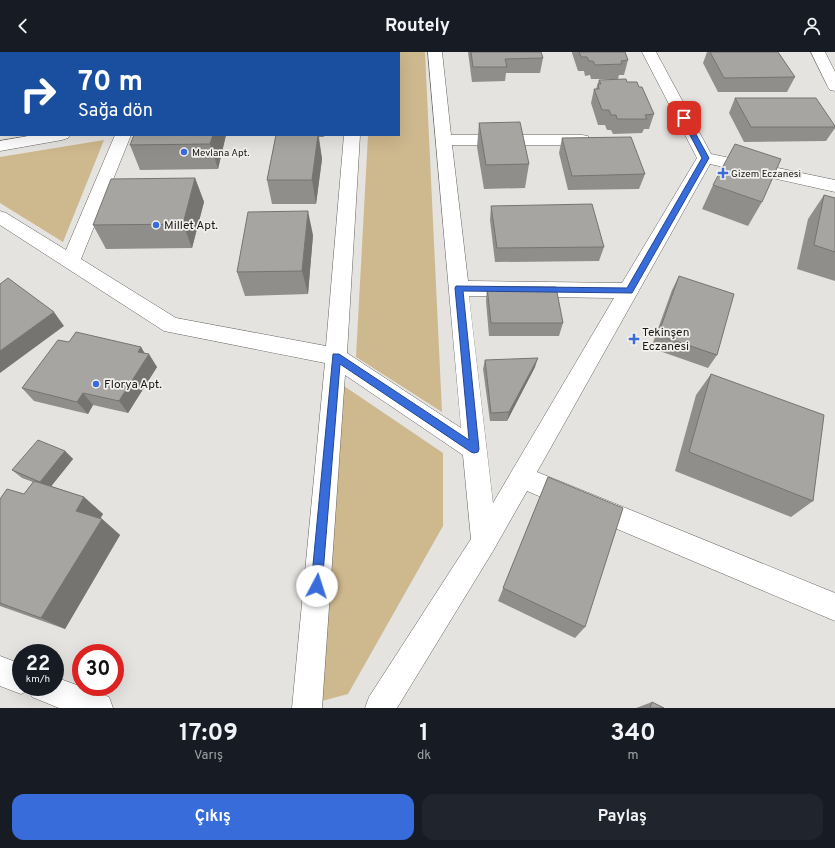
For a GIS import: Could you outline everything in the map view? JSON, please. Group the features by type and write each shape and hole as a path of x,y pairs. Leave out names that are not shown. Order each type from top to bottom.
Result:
{"street":[{"path":"435,52 484,542"},
{"path":"649,52 705,158 835,186"},
{"path":"818,52 835,87"},
{"path":"0,146 56,136"},
{"path":"71,261 124,136"},
{"path":"307,708 336,357 352,136"},
{"path":"444,140 582,140"},
{"path":"380,708 484,542 705,158"},
{"path":"0,217 171,325 336,357 474,449"},
{"path":"459,288 629,291"},
{"path":"522,477 835,607"},
{"path":"0,671 12,676"},
{"path":"64,695 98,708"}],"shaded area":[{"path":"400,52 425,52 442,412 356,357 368,136 400,136"},
{"path":"104,140 63,242 0,203 0,157"},
{"path":"344,386 443,453 443,526 348,694 322,701"}],"building":[{"path":"471,52 541,52 543,58 505,59 507,67 473,67"},
{"path":"579,52 625,52 628,60 621,61 622,64 595,65 593,61 589,61 587,57 581,57"},
{"path":"710,52 778,52 795,77 724,78"},
{"path":"626,79 627,82 637,82 639,87 642,87 654,114 645,115 647,119 617,119 616,115 611,115 609,110 602,110 594,89 599,89 598,84 601,84 599,80"},
{"path":"735,98 816,98 835,127 751,127"},
{"path":"520,122 529,164 486,165 479,123"},
{"path":"134,136 213,136 210,144 130,145"},
{"path":"276,136 318,136 312,180 267,180"},
{"path":"631,137 645,174 572,176 562,138"},
{"path":"735,144 781,159 762,202 713,185"},
{"path":"195,178 183,224 93,225 111,179"},
{"path":"824,195 835,198 835,252 814,245"},
{"path":"592,204 604,247 497,248 491,206"},
{"path":"308,211 302,271 237,272 248,212"},
{"path":"679,276 734,294 717,355 658,335"},
{"path":"8,278 54,312 0,351 0,284"},
{"path":"487,287 556,287 563,323 491,323"},
{"name":"Florya Apt.","path":"76,332 141,347 138,352 149,354 119,401 83,393 77,402 22,388 58,340 69,342"},
{"path":"538,358 509,412 491,413 485,360"},
{"path":"711,374 824,415 813,501 689,452"},
{"path":"38,440 65,451 40,482 12,470"},
{"path":"548,477 623,508 585,627 503,588"},
{"path":"34,481 84,497 76,511 102,519 41,618 0,603 0,499 7,489 24,494"},
{"path":"652,702 664,708 650,708"}],"place":[{"name":"Mevlana Apt.","path":"184,152"},
{"name":"Gizem Eczanesi","path":"723,173"},
{"name":"Millet Apt.","path":"156,225"},
{"name":"Tekinşen Eczanesi","path":"634,339"},
{"name":"Florya Apt.","path":"96,384"}],"route":[{"path":"317,586 336,357 474,449 459,288 629,291 705,158 684,118"}]}
